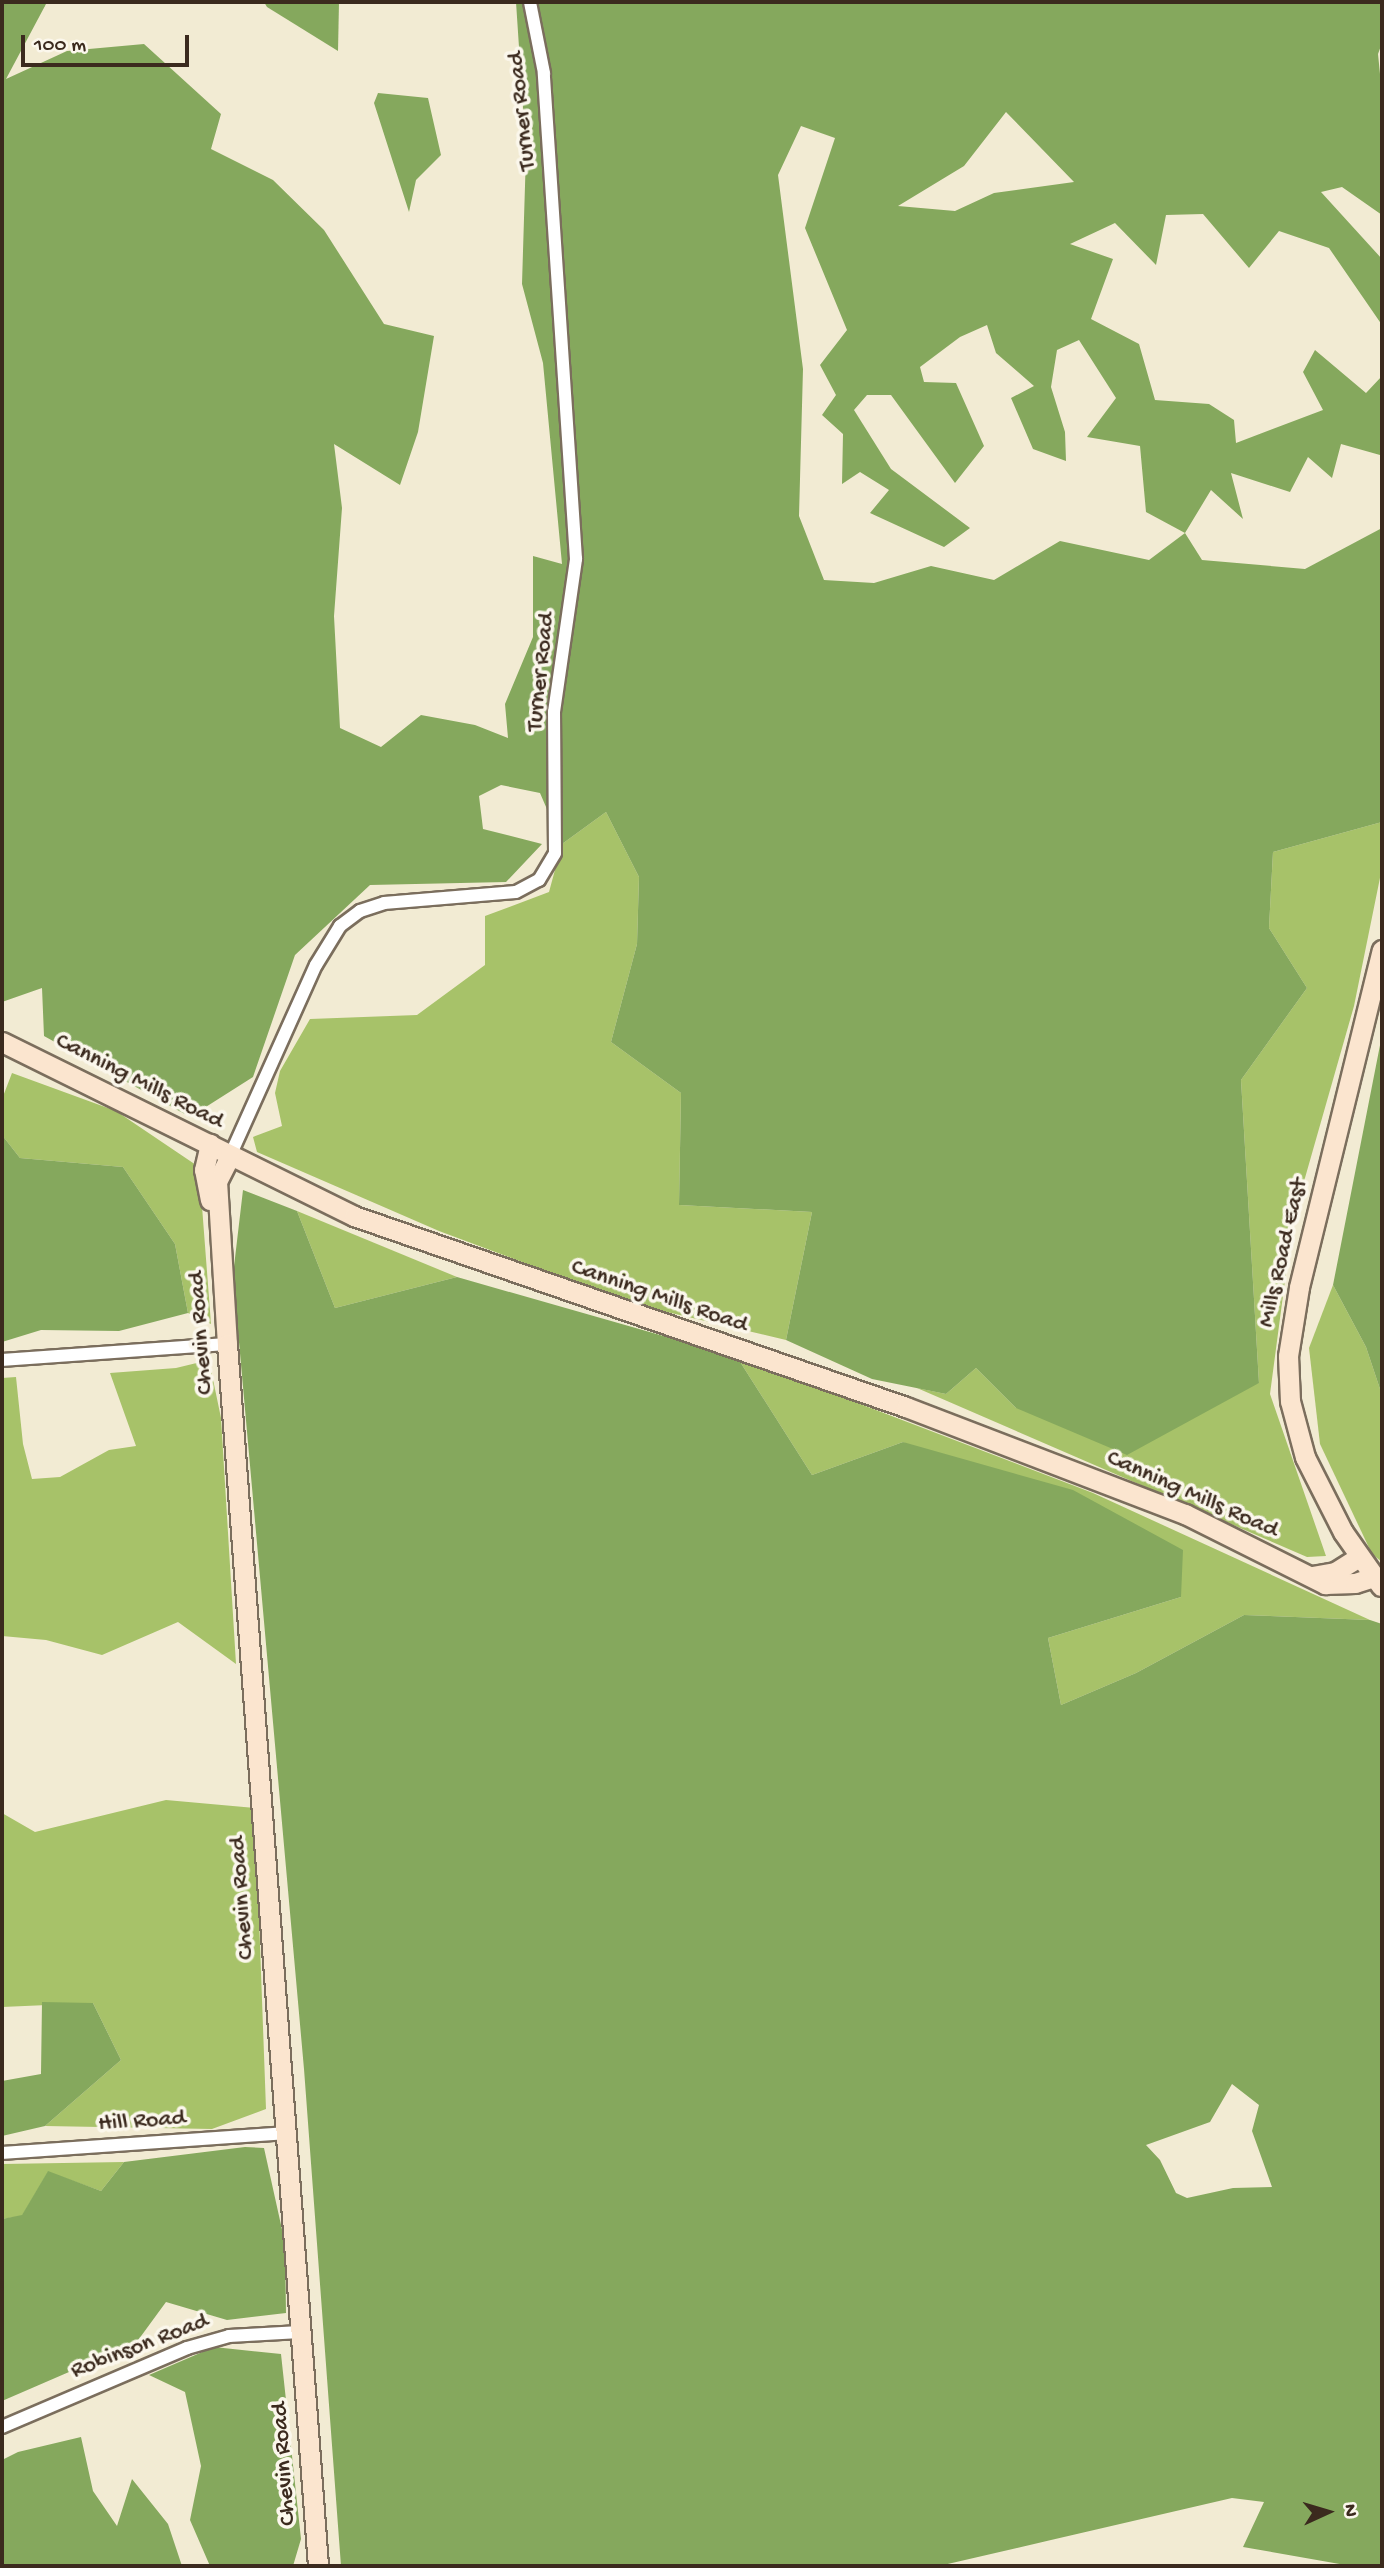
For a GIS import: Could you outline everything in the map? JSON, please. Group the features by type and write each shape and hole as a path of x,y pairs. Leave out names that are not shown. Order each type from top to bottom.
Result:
{"main road":[{"name":"Mills Road East","path":"1359,1557 1301,1446 1290,1401 1288,1356 1299,1287 1382,950"},
{"name":"Canning Mills Road","path":"2,1042 354,1216 906,1407 1185,1514 1311,1576 1336,1584 1378,1582"},
{"name":"Chevin Road","path":"210,1144 205,1186 220,1227"},
{"name":"Chevin Road","path":"230,1156 217,1181 227,1344 318,2566"},
{"name":"Canning Mills Road","path":"1359,1557 1378,1582"},
{"path":"1311,1576 1335,1572 1359,1557"}],"street":[{"name":"Turner Road","path":"230,1156 316,965 340,926 360,911 384,903 516,892 539,880 555,853 554,712 576,559 544,73 530,2"},
{"path":"2,1360 227,1344"},
{"name":"Hill Road","path":"2,2153 285,2133"},
{"name":"Robinson Road","path":"2,2427 187,2347 229,2336 300,2332"}],"green space":[{"path":"2,2 46,4 6,79 67,51 144,44 221,114 211,149 273,180 324,230 384,324 434,336 418,432 400,485 334,444 342,508 334,616 340,728 381,747 421,715 475,725 508,738 505,704 533,637 533,556 562,564 543,363 522,284 526,153 516,2 1382,2 1382,43 1378,54 1382,94 1382,215 1342,187 1321,192 1382,259 1382,325 1329,248 1279,231 1249,268 1203,214 1166,215 1156,265 1115,223 1070,244 1113,259 1091,319 1139,344 1155,400 1209,404 1234,420 1236,443 1323,410 1303,372 1315,350 1366,393 1382,376 1382,463 1380,455 1341,444 1332,478 1308,457 1290,492 1231,473 1243,519 1211,490 1185,533 1202,560 1305,569 1382,528 1382,822 1273,852 1269,928 1307,988 1241,1080 1259,1383 1127,1455 1016,1408 976,1368 946,1394 872,1379 786,1340 812,1212 679,1205 681,1093 611,1042 637,944 639,877 606,812 562,844 540,793 501,785 479,796 483,829 542,844 506,882 370,885 295,955 253,1077 190,1117 44,1036 42,988 2,1002","holes":["1006,112 1074,182 994,193 955,211 898,206 964,166","801,126 835,138 805,228 847,330 820,365 836,395 822,415 843,434 842,484 860,472 889,490 870,513 944,547 970,528 891,469 854,410 867,395 891,395 955,483 984,446 956,383 924,382 920,367 960,337 987,325 996,353 1034,386 1011,398 1033,449 1066,461 1065,432 1051,387 1057,350 1079,340 1116,398 1087,437 1140,446 1146,512 1185,533 1149,560 1060,541 994,580 931,566 874,583 824,580 799,516 803,369 778,175"]},
{"path":"264,2 339,2 338,51 267,7"},
{"path":"378,93 428,98 441,155 416,180 409,212 374,103"},
{"path":"606,812 639,877 637,944 611,1042 681,1093 679,1205 812,1212 786,1340 637,1305 439,1231 257,1152 253,1137 282,1126 275,1093 280,1071 310,1019 417,1015 485,965 485,916 549,892 562,844"},
{"path":"1382,822 1382,868 1354,1006 1293,1220 1270,1394 1326,1556 1307,1557 917,1388 946,1394 976,1368 1016,1408 1259,1383 1241,1080 1307,988 1269,928 1273,852"},
{"path":"1382,1035 1382,1395 1366,1347 1333,1285"},
{"path":"12,1073 116,1111 199,1167 211,1324 188,1313 175,1244 123,1167 20,1158 2,1135 2,1099"},
{"path":"2,1135 20,1158 123,1167 175,1244 188,1313 119,1331 41,1330 2,1342"},
{"path":"243,1190 297,1211 335,1308 457,1277 737,1357 812,1475 903,1442 1073,1490 1183,1550 1181,1597 1048,1638 1061,1705 1136,1673 1244,1615 1370,1620 1382,1624 1382,2566 1351,2566 1243,2547 1264,2502 1232,2498 939,2566 341,2566 304,2069 233,1275","holes":["1232,2084 1259,2105 1252,2131 1272,2187 1233,2188 1187,2198 1176,2193 1160,2160 1146,2145 1210,2122"]},
{"path":"297,1211 457,1277 335,1308"},
{"path":"1333,1285 1366,1347 1382,1395 1382,1562 1372,1554 1320,1444 1309,1348"},
{"path":"737,1357 1093,1493 1370,1620 1244,1615 1136,1673 1061,1705 1048,1638 1181,1597 903,1442 812,1475"},
{"path":"209,1360 221,1418 236,1664 178,1622 102,1655 46,1640 2,1636 2,1378 16,1377 23,1444 32,1479 60,1477 109,1450 136,1446 110,1373 176,1368"},
{"path":"166,1800 255,1808 266,2109 212,2129 45,2126 121,2060 93,2003 2,2007 2,1813 35,1832"},
{"path":"42,2002 93,2003 121,2060 45,2126 2,2136 2,2081 41,2074"},
{"path":"245,2147 264,2148 285,2243 286,2313 227,2320 166,2302 136,2343 2,2401 2,2219 22,2215 48,2171 101,2191 124,2162"},
{"path":"124,2162 101,2191 48,2172 22,2216 2,2219 2,2164"},
{"path":"214,2347 281,2354 301,2539 293,2566 210,2566 190,2520 201,2466 185,2392 149,2375"},
{"path":"81,2437 93,2491 117,2526 132,2479 168,2524 182,2566 2,2566 2,2460 18,2452"}]}
